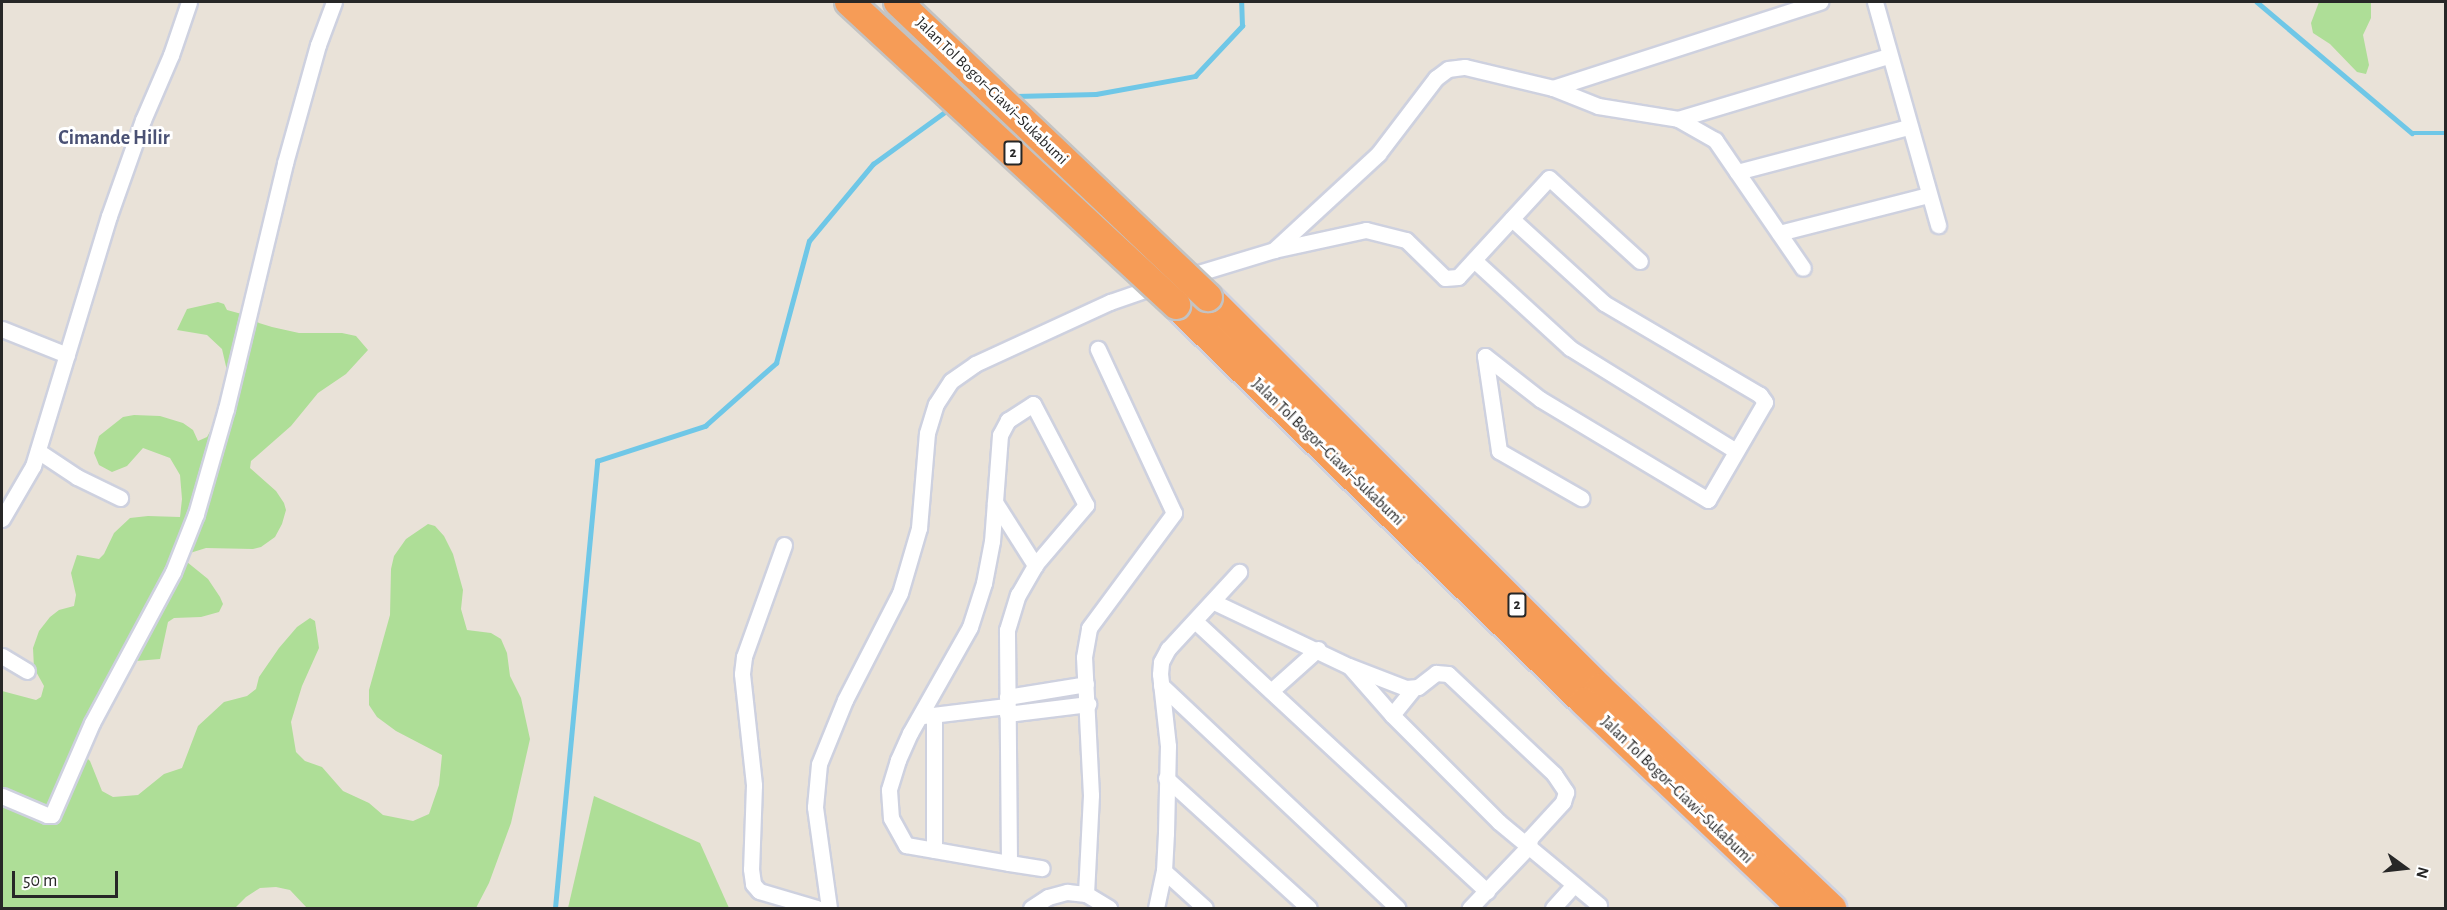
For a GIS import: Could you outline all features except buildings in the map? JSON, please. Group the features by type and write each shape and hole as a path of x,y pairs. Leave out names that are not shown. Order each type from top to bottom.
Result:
{"highway":[{"name":"Jalan Tol Bogor–Ciawi–Sukabumi","path":"849,2 1176,305 1801,909"},
{"name":"Jalan Tol Bogor–Ciawi–Sukabumi","path":"898,2 1208,297 1600,688 1832,909"}],"street":[{"path":"2,519 26,480 38,451 129,160 171,55 189,2"},
{"path":"2,796 52,815 92,723 173,572 196,514 223,420 285,163 318,45 334,2"},
{"path":"1553,88 1820,2"},
{"path":"1875,2 1908,127 1938,225"},
{"path":"1678,119 1888,56"},
{"path":"1274,250 1378,154 1436,78 1448,69 1465,67 1553,88 1598,106 1678,119 1715,140 1803,268"},
{"path":"1737,172 1908,127"},
{"path":"829,909 815,807 819,764 844,700 900,593 919,528 927,433 936,404 951,381 975,364 1044,330 1110,302 1231,261 1366,230 1406,240 1445,278 1458,277 1549,178 1640,261"},
{"path":"1779,233 1928,195"},
{"path":"1512,219 1604,303 1763,397 1765,404 1708,500 1540,399 1485,356 1499,451 1581,498"},
{"path":"1474,260 1570,348 1736,451"},
{"path":"2,329 67,355"},
{"path":"1086,894 1091,795 1084,657 1089,628 1174,513 1098,349"},
{"path":"1009,863 1007,630 1018,595 1035,565 1086,505 1033,404 1008,420 1000,435 992,541 984,582 970,627 927,716 898,760 889,790 891,818 906,845 1009,863 1042,868"},
{"path":"38,451 77,477 120,498"},
{"path":"995,502 1035,565"},
{"path":"784,545 744,657 742,674 750,729 754,785 751,869 753,884 759,891 817,909"},
{"path":"1156,909 1164,871 1168,746 1160,674 1164,655 1239,572"},
{"path":"1214,602 1318,649 1349,666 1413,688"},
{"path":"1195,621 1487,891"},
{"path":"1271,691 1318,649"},
{"path":"2,656 27,670"},
{"path":"1349,666 1392,715 1499,822 1599,905"},
{"path":"1392,715 1413,688 1436,673 1448,674 1559,780 1566,792 1563,802 1530,838 1529,846 1470,909"},
{"path":"1007,706 1086,684"},
{"path":"1161,685 1398,909"},
{"path":"927,716 1007,706 1088,704"},
{"path":"927,716 934,850"},
{"path":"1166,778 1310,909"},
{"path":"1164,871 1205,909"},
{"path":"1553,909 1574,885"},
{"path":"1032,909 1048,897 1067,892 1086,894 1109,909"}],"green space":[{"path":"2319,2 2371,2 2371,18 2363,35 2369,65 2366,74 2357,72 2330,44 2313,33 2311,23"},
{"path":"218,302 224,304 227,310 249,316 259,323 272,327 299,333 342,333 356,336 368,350 346,374 318,393 291,426 251,461 250,468 276,491 284,503 286,510 275,537 261,547 253,549 206,548 190,553 187,562 208,579 220,597 223,604 219,612 201,617 174,618 168,622 160,659 136,661 113,684 81,752 90,761 102,791 113,797 138,795 164,774 182,768 198,726 224,702 247,696 256,689 259,677 279,648 297,627 310,618 315,621 319,648 302,686 291,722 296,752 305,761 322,767 343,791 369,803 383,815 413,821 429,814 439,785 442,755 396,731 377,717 369,705 369,690 390,615 391,569 394,556 406,539 428,524 435,526 444,536 453,554 463,590 461,609 467,630 491,633 501,639 507,653 510,676 521,698 530,739 511,823 489,883 476,908 307,908 290,890 276,887 260,888 235,908 2,908 2,691 36,700 41,697 44,686 34,668 33,648 39,631 50,617 59,610 74,606 76,595 71,573 77,555 99,559 104,554 114,533 130,518 180,517 182,499 180,475 170,458 143,448 127,466 112,472 99,465 94,453 99,436 123,417 134,415 160,416 183,423 193,430 198,441 207,437 217,419 228,375 222,349 207,335 177,330 187,309"},
{"path":"594,796 700,843 729,908 568,908"}],"waterway":[{"path":"1013,96 1096,94 1195,76 1242,26 1241,2"},
{"path":"2257,2 2412,133 2446,133"},
{"path":"555,908 597,461 705,426 776,363 809,241 873,164 949,109"}],"district":[{"name":"Cimande Hilir","path":"114,138"}]}
